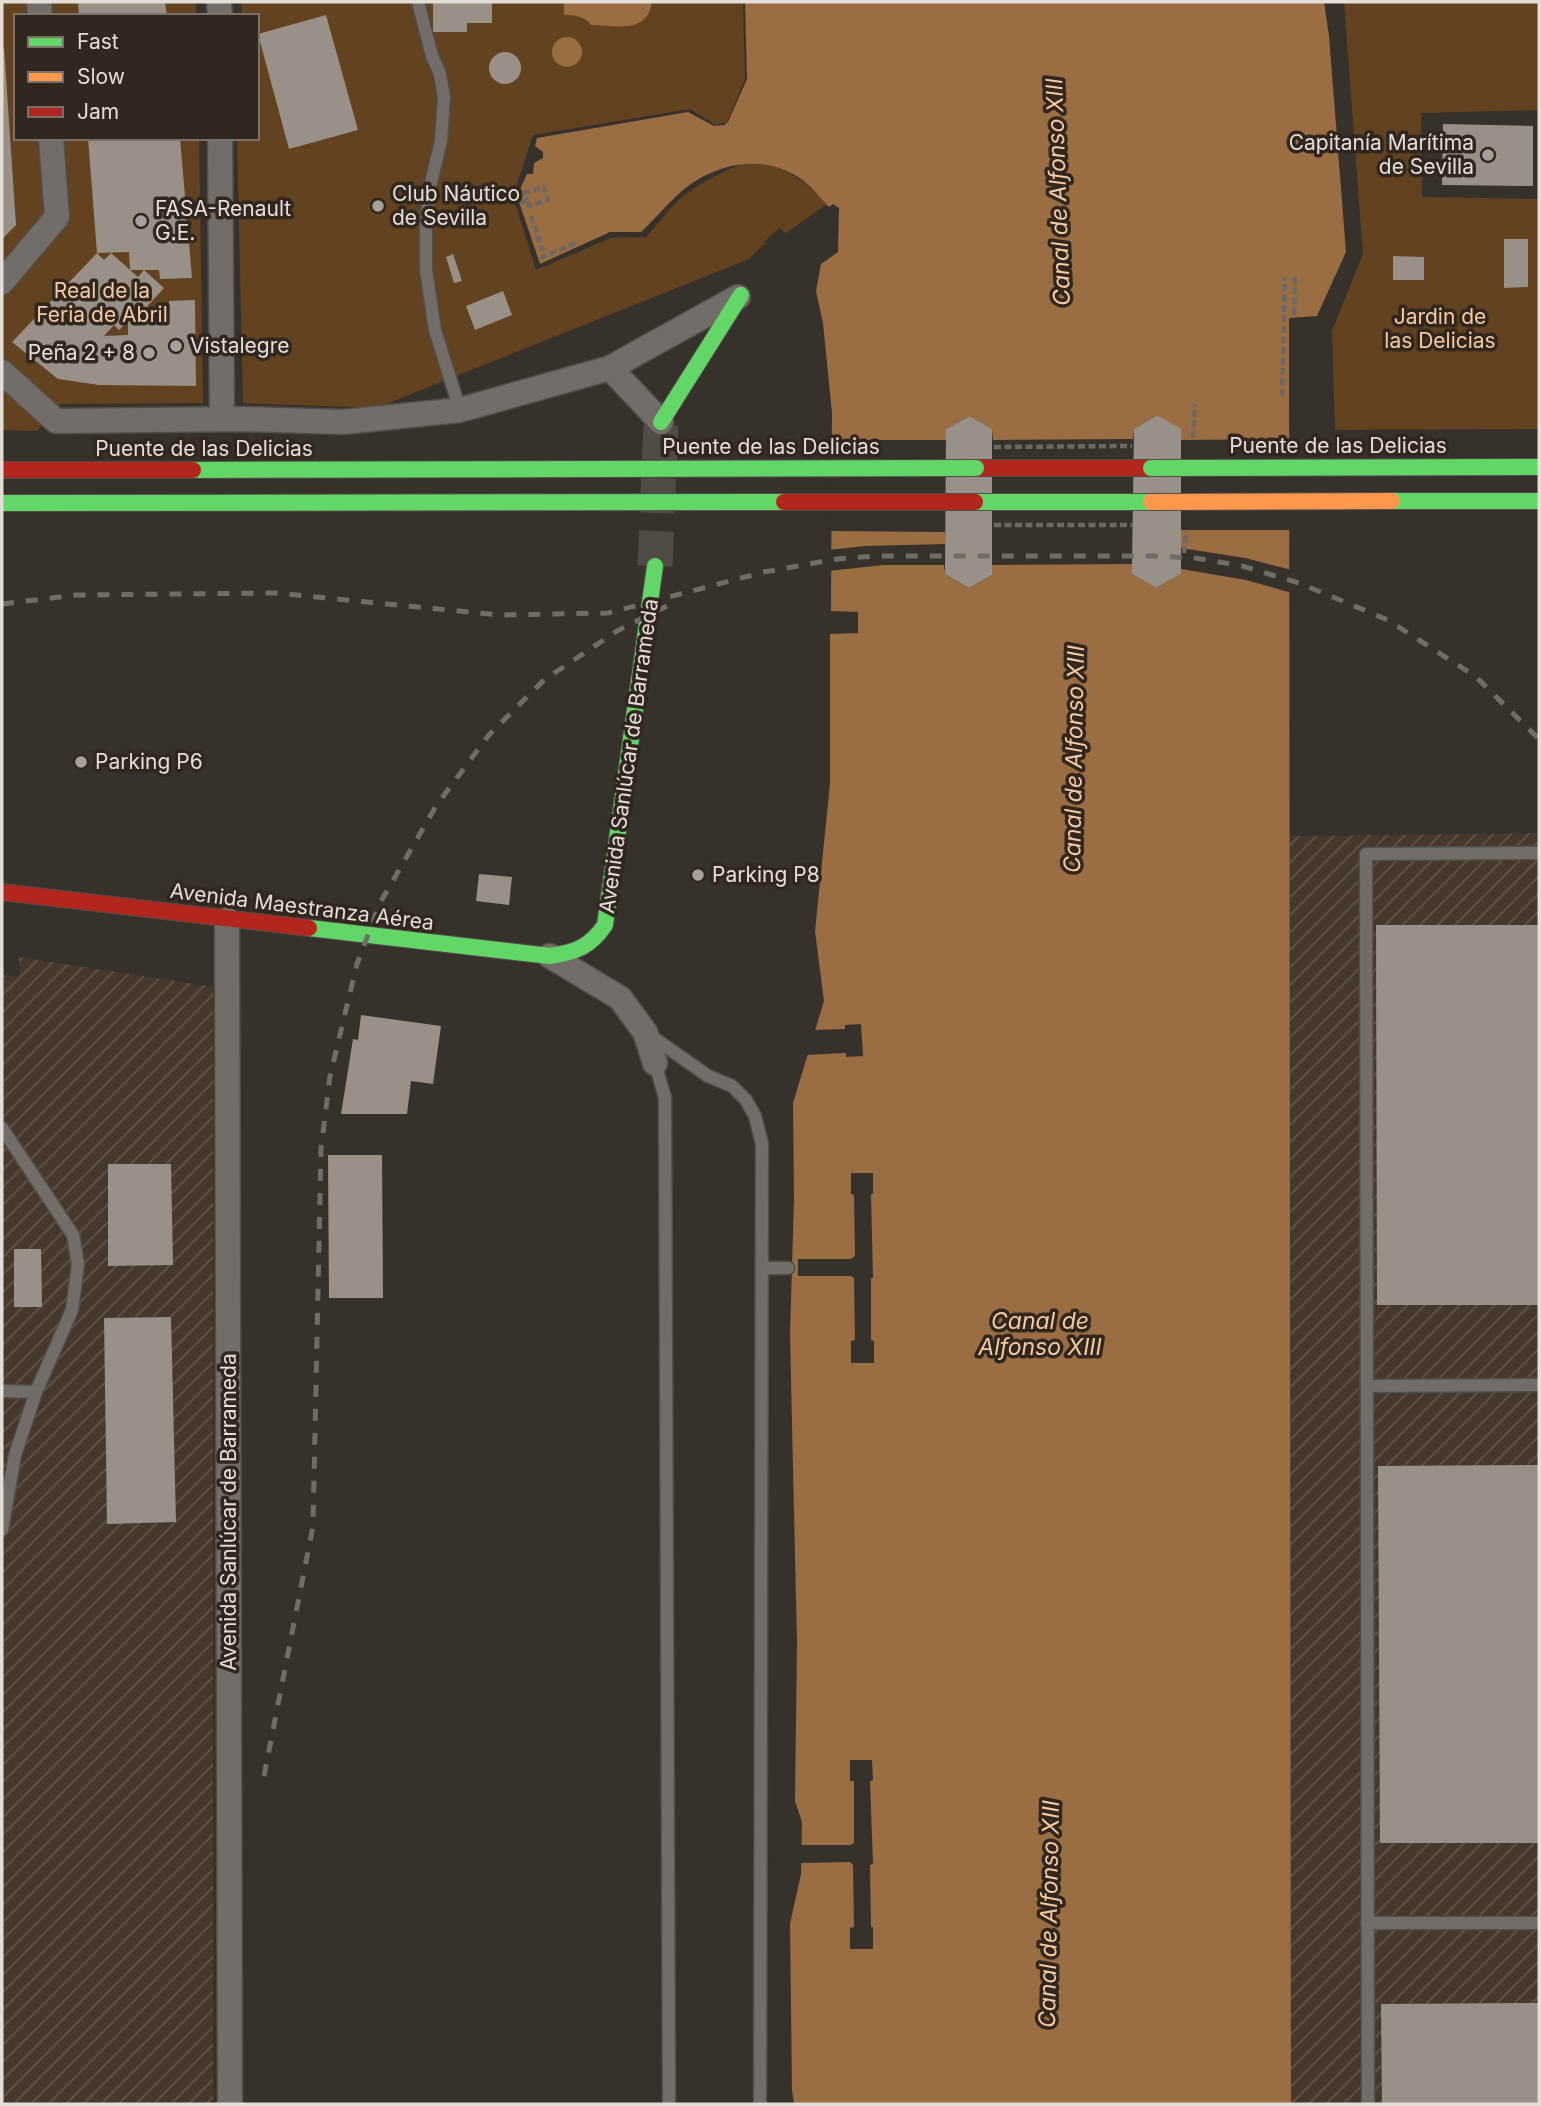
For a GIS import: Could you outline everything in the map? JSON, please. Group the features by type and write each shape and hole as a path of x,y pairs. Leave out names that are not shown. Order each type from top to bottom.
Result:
{"main road":[{"path":"661,422 741,295"},
{"name":"Puente de las Delicias","path":"2,470 1539,467"},
{"path":"3,503 1539,501"},
{"name":"Avenida Sanlúcar de Barrameda","path":"594,943 605,925 655,566"},
{"name":"Avenida Maestranza Aérea","path":"2,892 550,956 579,952 594,943"}],"street":[{"path":"2,282 57,217 51,140"},
{"path":"220,140 222,419"},
{"path":"2,372 56,421 222,419 344,422 460,410 610,368 741,295"},
{"path":"610,368 661,422"},
{"name":"Avenida Sanlúcar de Barrameda","path":"227,920 230,2104"},
{"path":"550,956 620,998 645,1032 655,1063"}],"lane":[{"path":"418,2 444,97 441,141 429,191 426,270 435,330 460,410"},
{"path":"1368,2104 1366,854 1539,853"},
{"path":"645,1032 708,1076 732,1086 746,1100 755,1116 762,1144 760,2104"},
{"path":"655,1063 665,1098 669,2104"},
{"path":"2,1128 73,1235 78,1264 72,1310 36,1392 15,1455 2,1530"},
{"path":"762,1268 788,1268"},
{"path":"1367,1386 1539,1385"},
{"path":"2,1391 36,1392"},
{"path":"1367,1923 1539,1923"}],"path":[{"path":"544,187 548,200 529,206 527,200 524,193 544,187"},
{"path":"519,202 527,200"},
{"path":"531,216 542,251"},
{"path":"540,258 578,242"},
{"path":"1282,396 1286,276"},
{"path":"1294,315 1295,277"}],"shaded area":[{"path":"1539,833 1539,2104 1291,2104 1290,836"},
{"path":"19,957 213,987 213,2104 2,2104 2,975 20,977"}],"green space":[{"name":"Real de la Feria de Abril","path":"2,2 196,2 196,14 14,14 14,140 199,140 203,403 60,404 37,431 2,430"},
{"name":"Club Náutico de Sevilla","path":"241,2 743,2 745,79 727,122 716,125 690,109 533,135 513,196 536,270 611,238 646,237 687,193 743,164 760,164 783,170 802,181 827,204 786,233 779,228 763,243 770,244 763,245 749,259 376,408 243,403 237,140 259,140 259,14 242,14"},
{"name":"Jardin de las Delicias","path":"1344,2 1539,2 1539,110 1421,113 1422,197 1539,199 1539,429 1335,430 1332,331 1363,254"}],"water":[{"path":"564,2 652,2 644,20 629,26 620,26 591,25 583,18 564,15"},
{"name":"Canal de Alfonso XIII","path":"745,2 1324,2 1346,252 1317,316 1289,318 1291,2104 794,2104 790,1924 801,1874 802,1822 795,1801 797,1643 790,1335 794,1199 793,1103 824,1001 815,931 830,784 830,634 858,633 858,612 831,611 832,413 823,323 816,291 821,264 838,252 839,208 833,204 829,207 803,181 779,168 736,165 695,181 677,195 641,232 610,232 540,264 517,196 527,174 533,174 534,163 543,158 543,152 535,146 537,138 688,112 714,126 728,122 747,79"},
{"path":"567,37 577,42 582,52 577,62 567,67 557,62 552,52 557,42"}],"pier":[{"path":"1157,415 1181,440 1292,439 1292,530 1181,530 1181,548 1245,558 1292,570 1292,593 1246,580 1181,569 1181,574 1156,588 1132,574 1132,564 992,565 992,575 969,588 945,574 944,565 884,565 828,571 828,550 945,544 945,532 828,531 829,440 946,440 946,429 970,416 992,429 993,440 1133,439 1134,429"},
{"path":"861,1024 863,1056 846,1057 846,1053 804,1055 812,1030 845,1029 845,1025"},
{"path":"851,1173 873,1173 871,1340 874,1341 874,1363 851,1363 851,1341 855,1340 854,1278 798,1276 798,1259 851,1259 855,1256"},
{"path":"850,1760 872,1760 873,1780 870,1781 873,1864 870,1865 873,1949 850,1949 850,1928 854,1927 853,1865 850,1862 798,1863 798,1845 854,1843 854,1781 850,1781"}],"building":[{"path":"78,2 165,2 167,14 79,14"},
{"path":"433,2 492,2 492,23 467,23 467,32 433,32"},
{"path":"326,15 358,130 289,149 259,34"},
{"path":"2,48 16,225 2,239"},
{"path":"505,52 517,56 521,68 517,80 505,84 493,80 489,68 493,56"},
{"name":"Capitanía Marítima de Sevilla","path":"1443,124 1533,126 1533,186 1442,185"},
{"name":"FASA-Renault G.E.","path":"88,140 180,140 192,278 160,279 159,270 130,270 129,252 97,253"},
{"path":"1504,239 1528,239 1528,287 1504,288"},
{"path":"97,253 104,260 111,253 138,277 144,270 164,288 142,312 156,312 156,306 169,305 169,301 195,300 196,386 99,385 58,379 12,342","holes":["140,310 142,321 128,321","128,321 128,335 104,336 114,325 119,330"]},
{"path":"453,254 462,281 454,283 446,257"},
{"path":"1393,256 1424,257 1424,280 1393,280"},
{"path":"503,291 512,315 475,330 466,306"},
{"path":"1157,415 1181,429 1181,574 1156,588 1132,574 1132,564 1134,429"},
{"path":"970,416 992,429 992,575 969,588 945,574 946,429"},
{"path":"479,874 512,877 509,905 476,901"},
{"path":"1376,925 1538,925 1539,1305 1377,1305"},
{"path":"361,1015 441,1026 433,1084 411,1081 407,1114 341,1114 353,1039 358,1040"},
{"path":"328,1155 382,1155 383,1298 329,1298"},
{"path":"108,1164 171,1164 173,1265 108,1266"},
{"path":"14,1249 41,1249 42,1307 14,1307"},
{"path":"171,1317 176,1522 107,1524 104,1318"},
{"path":"1539,1465 1539,1843 1380,1843 1378,1466"},
{"path":"1539,2003 1539,2104 1382,2104 1381,2004"}],"tunnel":[{"path":"655,566 661,422"}],"railway":[{"path":"2,604 76,595 276,593 499,615 608,613 764,572 837,559 875,556 1195,558 1242,566 1299,583 1388,620 1475,676 1539,739"},
{"path":"264,1776 313,1526 321,1149 330,1076 357,964 380,903 436,806 488,736 544,680 617,631 677,601"}],"traffic: fast":[{"path":"661,422 741,295"},
{"path":"1151,468 1539,467"},
{"path":"193,470 976,468"},
{"path":"1392,501 1539,501"},
{"path":"3,503 784,502"},
{"path":"975,502 1151,502"},
{"path":"309,928 550,956 575,950 594,939 605,925 655,566"}],"traffic: jam":[{"path":"976,468 1151,468"},
{"path":"2,470 193,470"},
{"path":"784,502 975,502"},
{"path":"2,892 309,928"}],"traffic: slow":[{"path":"1151,502 1392,501"}],"place":[{"name":"Capitanía Marítima de Sevilla","path":"1488,155"},
{"name":"Club Náutico de Sevilla","path":"378,206"},
{"name":"FASA-Renault G.E.","path":"141,221"},
{"name":"Vistalegre","path":"176,346"},
{"name":"Peña 2 + 8","path":"149,353"},
{"name":"Parking P6","path":"81,762"},
{"name":"Parking P8","path":"698,875"}]}
